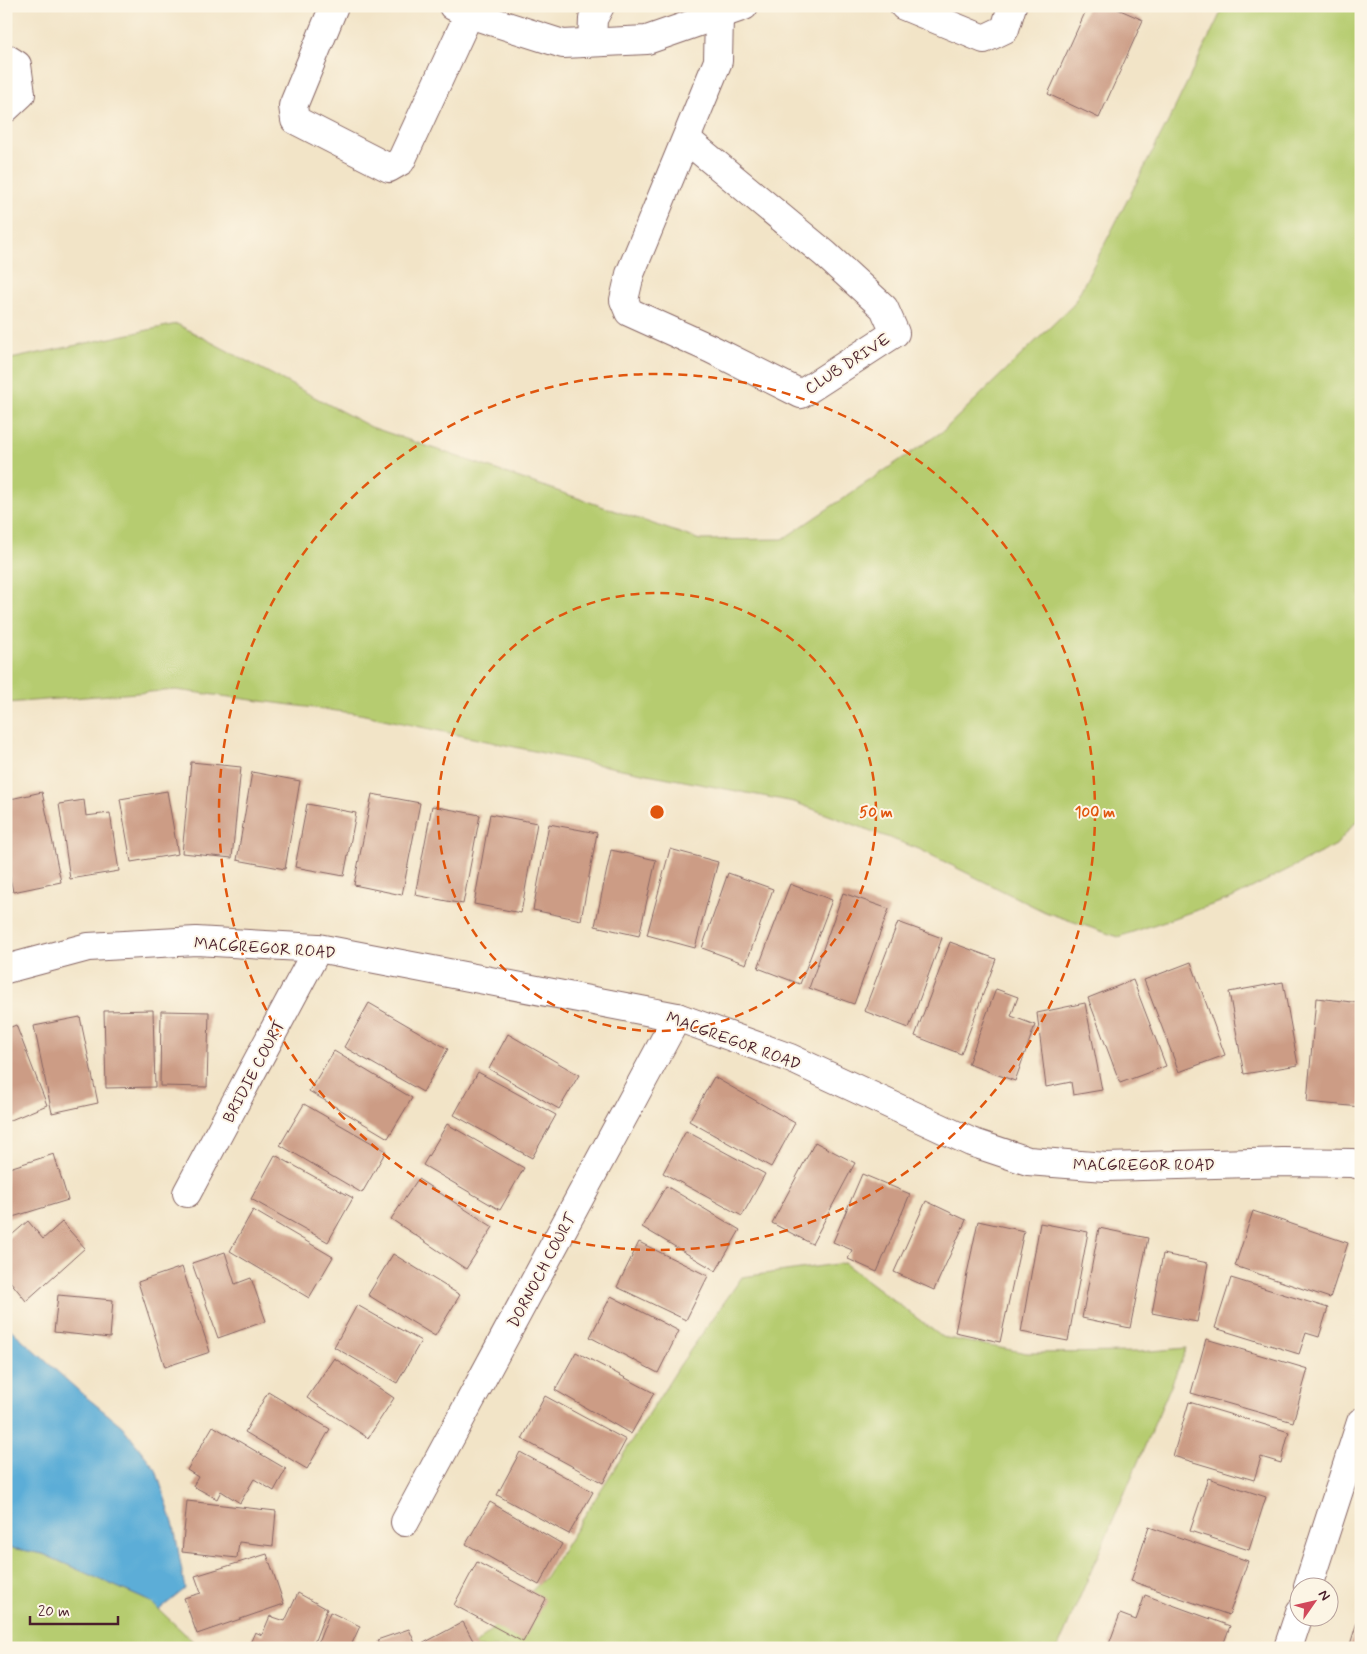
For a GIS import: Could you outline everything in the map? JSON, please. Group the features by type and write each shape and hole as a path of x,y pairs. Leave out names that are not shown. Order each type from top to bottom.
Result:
{"street":[{"path":"334,6 293,106 295,120 389,168 401,161 460,10 563,44 647,40 744,6"},
{"path":"592,42 593,19 600,6"},
{"path":"904,6 984,39 1005,29 1012,6"},
{"name":"CLUB DRIVE","path":"686,139 825,254 884,308 895,333 800,394 711,349 629,312 624,300 630,274 718,61 719,16"},
{"path":"6,58 16,65 21,94 6,108"},
{"name":"MACGREGOR ROAD","path":"6,969 88,947 196,941 318,948 677,1017 790,1058 972,1142 1028,1161 1106,1167 1283,1162 1352,1163 1361,1165"},
{"name":"BRIDIE COURT","path":"187,1193 318,948"},
{"name":"DORNOCH COURT","path":"404,1522 677,1017"},
{"path":"1311,1576 1361,1422"},
{"path":"1288,1648 1295,1626"}],"green space":[{"path":"1224,6 1361,6 1361,695 1358,700 1361,739 1361,816 1336,845 1232,898 1118,937 1045,912 919,849 794,802 590,763 360,714 176,690 6,703 6,360 177,324 371,427 700,540 783,539 943,431 1073,305 1170,118"},
{"path":"844,1263 942,1337 1027,1353 1139,1352 1187,1348 1058,1648 472,1648 545,1578 680,1365 742,1277"},
{"path":"6,1547 43,1554 151,1602 200,1648 6,1648"}],"water":[{"path":"6,1325 80,1392 122,1426 156,1470 174,1526 185,1589 159,1610 151,1602 43,1554 6,1547"}],"building":[{"path":"1088,6 1111,6 1143,20 1099,118 1048,94"},
{"path":"191,762 241,767 232,858 182,853"},
{"path":"252,772 300,781 285,869 237,860"},
{"path":"167,791 178,854 131,862 120,799"},
{"path":"42,792 61,882 13,892 6,858 6,800"},
{"path":"372,794 420,803 402,895 354,885"},
{"path":"84,800 86,816 110,813 119,871 70,879 59,804"},
{"path":"307,804 356,813 344,876 295,867"},
{"path":"432,806 480,815 463,904 415,895"},
{"path":"490,814 537,823 521,913 474,904"},
{"path":"549,824 597,833 581,920 533,910"},
{"path":"670,849 718,862 695,948 647,935"},
{"path":"611,850 656,860 639,936 595,926"},
{"path":"728,873 773,889 746,964 702,948"},
{"path":"790,884 832,900 800,984 758,968"},
{"path":"843,893 889,909 854,1004 809,988"},
{"path":"898,922 942,938 909,1028 864,1011"},
{"path":"950,942 996,959 961,1054 915,1036"},
{"path":"1191,962 1225,1055 1179,1072 1144,980"},
{"path":"1133,980 1166,1066 1120,1083 1088,998"},
{"path":"1283,982 1298,1065 1244,1074 1229,992"},
{"path":"996,989 1018,997 1011,1016 1035,1025 1015,1081 968,1064"},
{"path":"1316,998 1361,1003 1361,1107 1307,1102"},
{"path":"369,1003 448,1049 423,1092 344,1047"},
{"path":"1085,1003 1102,1090 1073,1095 1071,1082 1046,1087 1037,1013"},
{"path":"153,1010 155,1087 106,1088 104,1011"},
{"path":"161,1011 209,1012 207,1087 160,1086"},
{"path":"80,1017 98,1103 52,1113 34,1026"},
{"path":"16,1025 47,1105 6,1122 6,1029"},
{"path":"508,1034 579,1075 559,1109 489,1069"},
{"path":"334,1051 412,1098 388,1138 309,1091"},
{"path":"478,1072 556,1115 532,1158 454,1115"},
{"path":"714,1077 795,1123 771,1167 689,1121"},
{"path":"304,1104 386,1151 362,1193 280,1145"},
{"path":"447,1124 524,1168 500,1210 423,1165"},
{"path":"686,1131 765,1174 742,1216 663,1173"},
{"path":"815,1142 855,1163 812,1244 772,1223"},
{"path":"54,1154 68,1200 6,1219 6,1169"},
{"path":"275,1155 353,1198 328,1242 251,1199"},
{"path":"862,1174 910,1194 877,1272 848,1259 852,1250 833,1242"},
{"path":"418,1179 493,1227 466,1269 391,1219"},
{"path":"666,1186 740,1230 716,1271 642,1227"},
{"path":"926,1201 966,1220 934,1290 894,1272"},
{"path":"253,1210 333,1257 309,1298 230,1251"},
{"path":"1253,1211 1348,1243 1330,1298 1235,1266"},
{"path":"28,1221 43,1239 62,1222 85,1248 26,1301 6,1276 6,1240"},
{"path":"978,1221 1024,1231 1000,1342 955,1332"},
{"path":"1040,1223 1088,1232 1068,1341 1021,1332"},
{"path":"1099,1228 1148,1238 1130,1328 1082,1318"},
{"path":"639,1242 708,1276 686,1320 617,1287"},
{"path":"225,1252 235,1284 251,1278 266,1321 218,1338 192,1263"},
{"path":"393,1254 460,1295 435,1336 368,1295"},
{"path":"1163,1254 1208,1263 1197,1322 1152,1313"},
{"path":"182,1267 210,1352 165,1367 138,1282"},
{"path":"1231,1278 1328,1308 1319,1337 1306,1333 1299,1354 1215,1328"},
{"path":"58,1295 113,1300 110,1338 54,1332"},
{"path":"611,1296 679,1331 658,1373 590,1337"},
{"path":"357,1305 421,1341 397,1383 334,1347"},
{"path":"1206,1339 1308,1369 1293,1422 1191,1393"},
{"path":"576,1352 654,1393 631,1434 555,1390"},
{"path":"334,1358 394,1398 368,1438 307,1398"},
{"path":"268,1392 330,1429 307,1469 245,1432"},
{"path":"545,1396 626,1440 603,1483 522,1439"},
{"path":"1189,1402 1289,1432 1281,1463 1261,1457 1254,1480 1173,1456"},
{"path":"213,1426 286,1469 274,1491 254,1479 240,1503 221,1491 217,1499 193,1486 198,1477 187,1470"},
{"path":"520,1452 593,1492 569,1534 497,1495"},
{"path":"1208,1478 1266,1497 1249,1550 1190,1531"},
{"path":"187,1501 276,1511 273,1546 239,1542 237,1558 182,1552"},
{"path":"490,1502 562,1544 539,1585 466,1544"},
{"path":"1149,1527 1248,1561 1229,1615 1131,1581"},
{"path":"267,1554 284,1604 197,1634 184,1598 201,1593 195,1576"},
{"path":"477,1562 546,1599 523,1642 454,1605"},
{"path":"298,1593 327,1609 312,1648 248,1648 255,1632 262,1635 270,1616 285,1621"},
{"path":"1145,1595 1230,1626 1222,1648 1119,1648 1109,1644 1120,1614 1136,1620"},
{"path":"330,1612 360,1626 350,1648 316,1648"},
{"path":"1360,1612 1361,1648 1349,1648"},
{"path":"463,1622 477,1648 421,1648 420,1645"},
{"path":"409,1629 417,1648 381,1648 377,1640"}]}
